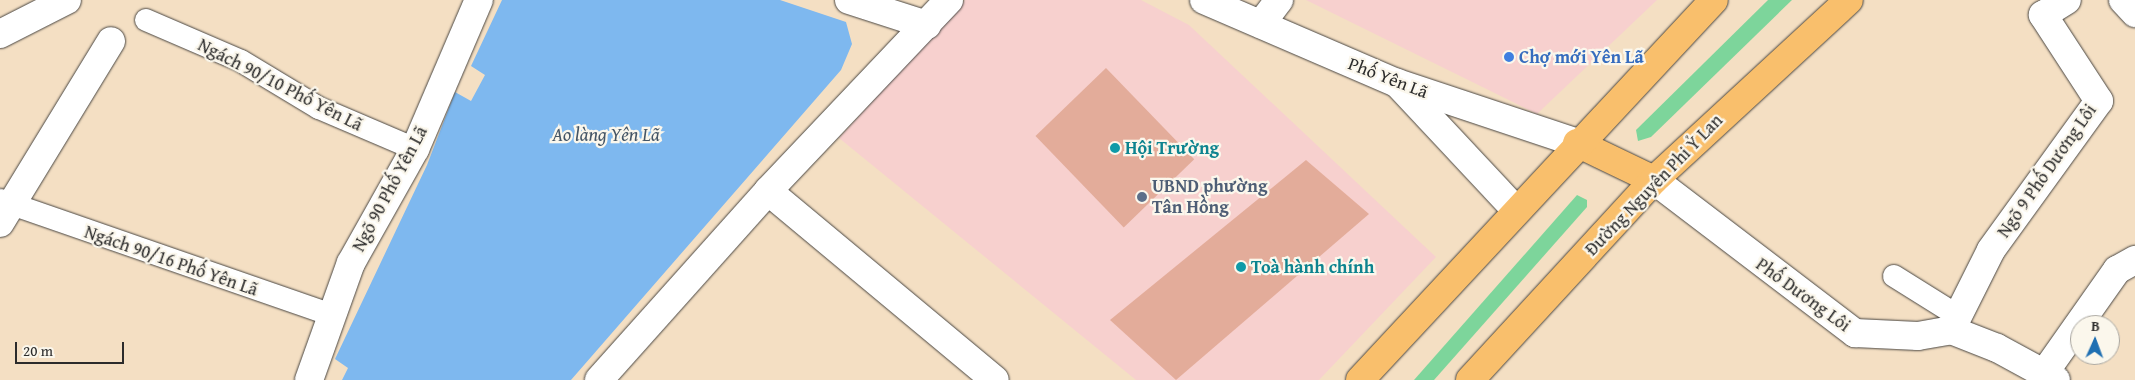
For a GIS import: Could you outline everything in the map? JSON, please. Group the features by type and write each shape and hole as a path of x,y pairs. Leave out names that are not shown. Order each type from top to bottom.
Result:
{"main road":[{"path":"1360,380 1515,209 1714,0"},
{"name":"Đường Nguyên Phi Ỷ Lan","path":"1470,380 1654,180 1849,0"},
{"path":"1577,143 1654,180"}],"street":[{"path":"0,34 67,0"},
{"name":"Ngõ 90 Phố Yên Lã","path":"309,380 330,314 351,263 415,149 479,0"},
{"path":"849,0 927,25"},
{"path":"599,380 768,191 949,0"},
{"name":"Phố Yên Lã","path":"1204,0 1397,83 1577,143"},
{"path":"1261,24 1279,0"},
{"name":"Ngõ 9 Phố Dương Lôi","path":"1955,323 1991,250 2099,101 2043,15 2067,0"},
{"path":"2123,0 2135,13"},
{"path":"4,210 111,41"},
{"path":"1397,83 1515,209"},
{"name":"Phố Dương Lôi","path":"1654,180 1855,333 1918,336 1955,323"},
{"path":"768,191 978,375"},
{"path":"1955,323 2051,376 2117,270 2135,260"}],"lane":[{"name":"Ngách 90/10 Phố Yên Lã","path":"146,20 241,61 319,108 415,149"},
{"name":"Ngách 90/16 Phố Yên Lã","path":"4,210 330,314"},
{"path":"1894,276 1955,323"}],"shaded area":[{"name":"UBND phường Tân Hồng","path":"965,0 1141,0 1189,25 1436,257 1319,380 1136,380 839,138"},
{"name":"Chợ mới Yên Lã","path":"1306,0 1657,0 1537,114"}],"green space":[{"path":"1768,0 1792,0 1651,137 1638,141 1636,130"},
{"path":"1577,195 1587,200 1587,207 1434,380 1414,380"}],"water":[{"name":"Ao làng Yên Lã","path":"502,0 780,0 846,22 852,44 841,70 571,380 342,380 348,368 335,359 427,165 455,92 471,101 485,75 471,66"}],"building":[{"name":"Hội Trường","path":"1106,68 1194,159 1124,227 1036,136"},
{"name":"Toà hành chính","path":"1306,160 1369,214 1176,380 1110,320"}],"place":[{"name":"Chợ mới Yên Lã","path":"1509,57"},
{"name":"Hội Trường","path":"1115,148"},
{"name":"UBND phường Tân Hồng","path":"1142,197"},
{"name":"Toà hành chính","path":"1241,267"}]}
